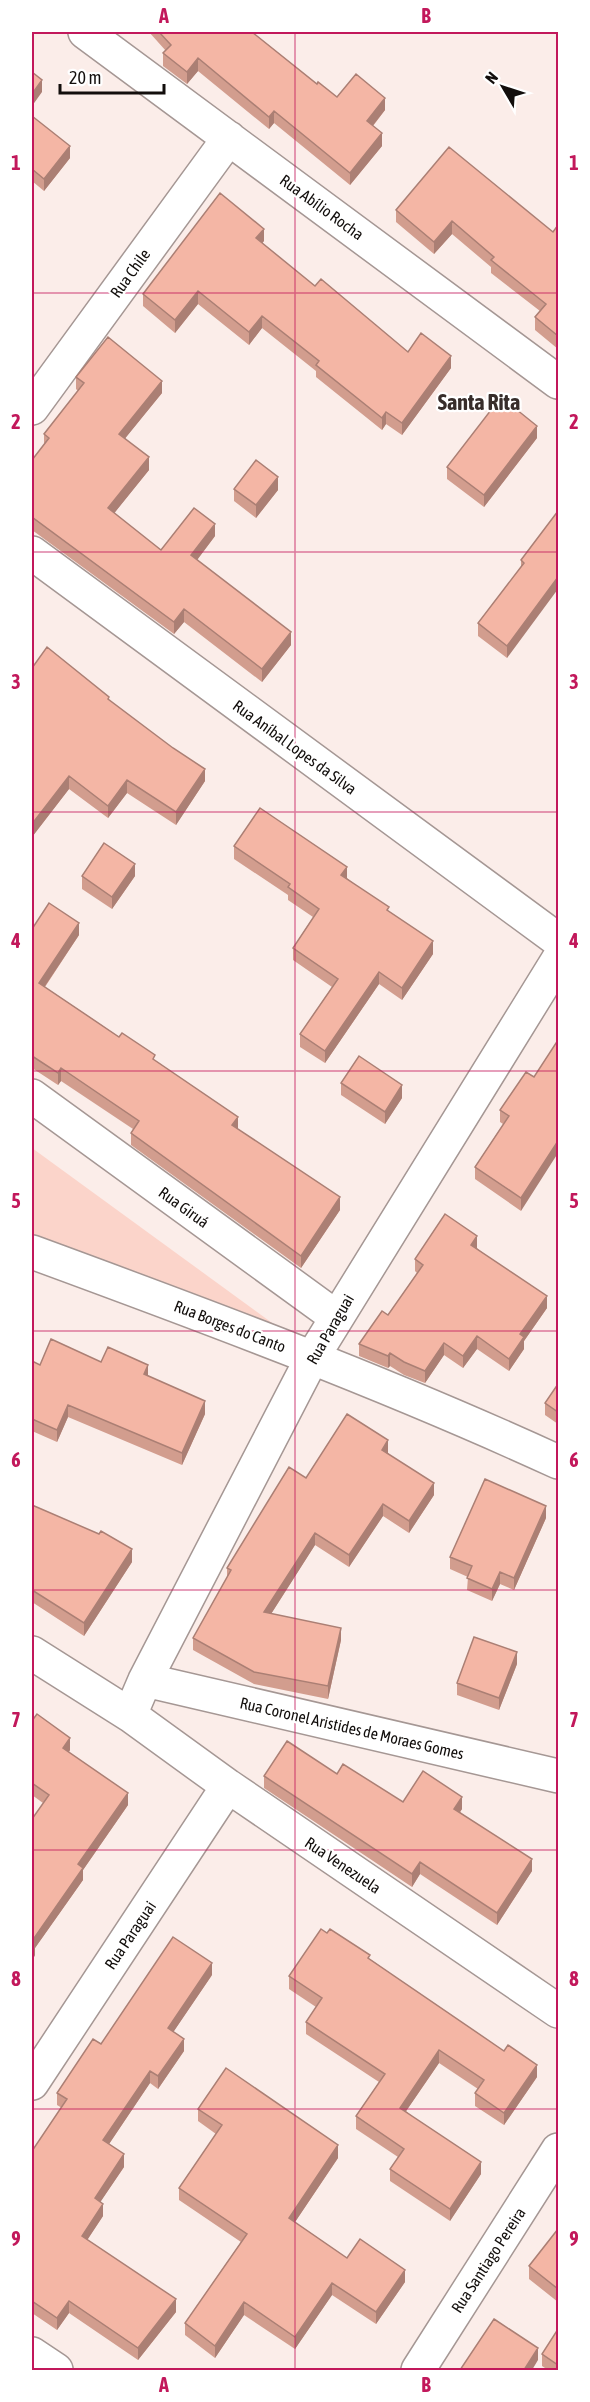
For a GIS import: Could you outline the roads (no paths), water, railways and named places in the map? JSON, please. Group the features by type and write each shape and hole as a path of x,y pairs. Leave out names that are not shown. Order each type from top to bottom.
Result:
{"street":[{"name":"Rua Abílio Rocha","path":"85,32 558,382"},
{"name":"Rua Chile","path":"32,408 229,138"},
{"name":"Rua Aníbal Lopes da Silva","path":"32,553 558,940"},
{"name":"Rua Paraguai","path":"130,1715 144,1680 312,1358 558,960"},
{"name":"Rua Giruá","path":"32,1096 336,1317"},
{"name":"Rua Borges do Canto","path":"32,1252 449,1412 558,1462"},
{"path":"32,1653 130,1715"},
{"name":"Rua Coronel Aristides de Moraes Gomes","path":"144,1680 558,1776"},
{"name":"Rua Venezuela","path":"130,1715 228,1786 558,2011"},
{"name":"Rua Paraguai","path":"32,2083 228,1786"},
{"name":"Rua Santiago Pereira","path":"418,2370 558,2150"},
{"path":"32,2354 56,2370"}],"district":[{"name":"Santa Rita","path":"479,402"}]}
